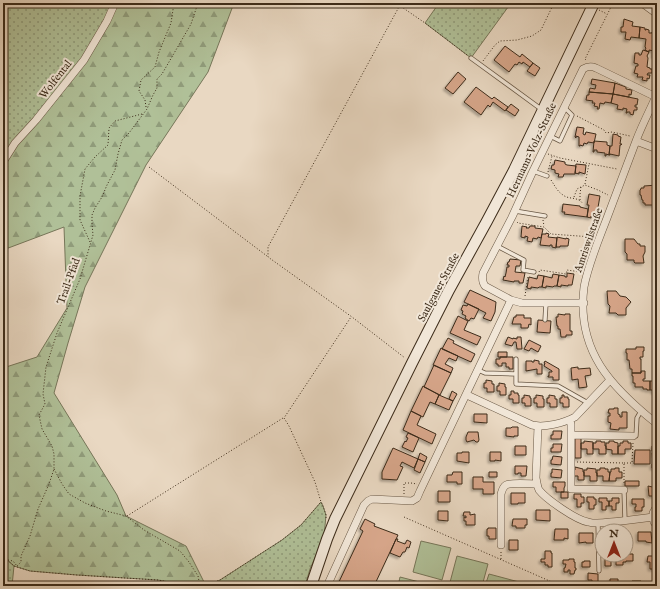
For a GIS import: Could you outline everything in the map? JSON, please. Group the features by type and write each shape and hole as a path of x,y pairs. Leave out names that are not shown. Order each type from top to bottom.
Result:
{"main road":[{"name":"Saulgauer Straße","path":"314,585 327,539 335,519 449,290 514,170 594,3"}],"street":[{"name":"Wolfental","path":"3,162 15,143 36,120 84,60 108,21 115,3"},
{"path":"642,3 657,14"},
{"path":"588,67 593,66 656,96"},
{"name":"Hermann-Volz-Straße","path":"584,303 524,303 511,300 485,286 482,278 483,273 514,214 542,151 580,73 583,69 588,67"},
{"name":"Amriswilstraße","path":"656,96 637,139 588,270 584,287 584,320 586,334 599,365 624,395 657,424"},
{"path":"637,139 657,149"},
{"path":"327,585 364,505 368,501 372,499 412,501 417,498 511,300"},
{"path":"466,394 532,425 538,426 561,422 575,417 610,380"},
{"path":"569,420 571,424 571,489 624,490"},
{"path":"538,426 536,478 537,484 545,496 581,520 588,522 598,523 653,518"},
{"path":"571,435 633,436"},
{"path":"501,545 502,489 504,486 510,484 537,484"},
{"path":"657,506 653,513 654,522 657,526"}],"lane":[{"path":"471,58 543,111"},
{"path":"550,136 560,141 572,115 564,107"},
{"path":"533,171 547,176"},
{"path":"514,214 544,216"},
{"path":"497,246 524,260 523,270 534,272"},
{"path":"544,320 546,303"},
{"path":"516,359 516,384 558,386 588,403"},
{"path":"478,370 485,373 516,374"},
{"path":"633,436 636,436 636,418 641,411"},
{"path":"624,490 625,521"},
{"path":"598,563 598,571"}],"path":[{"path":"147,109 145,100 139,91 141,80 155,67 159,52 171,23 174,3"},
{"name":"Trail-Pfad","path":"8,560 13,561 17,566 21,562 21,556 30,536 54,468 54,454 52,446 42,429 39,415 45,404 43,394 46,367 57,333 80,279 93,235 92,215 115,170 122,140 147,109 152,95 157,88 157,79 162,74 191,24 198,3"},
{"path":"396,3 471,58"},
{"path":"480,65 495,45 500,41 517,40 532,36 541,30 554,3"},
{"path":"588,67 585,59 612,5 615,3"},
{"path":"268,256 268,247 400,5"},
{"path":"90,242 80,220 80,196 86,169 95,157 108,145 109,128 115,121 143,114"},
{"path":"572,115 604,130 606,133 612,132 637,139"},
{"path":"542,151 560,158 625,171"},
{"path":"552,155 547,176 558,192 565,197 580,200"},
{"path":"585,185 589,163"},
{"path":"150,167 412,363"},
{"path":"574,198 577,189 585,185 614,198"},
{"path":"581,187 580,200 582,204"},
{"path":"514,214 518,223 544,227 551,234 600,238"},
{"path":"544,216 544,227"},
{"path":"534,272 539,273 540,270 566,274 567,270 581,272"},
{"path":"524,303 528,271"},
{"path":"126,516 284,418 352,317"},
{"path":"284,418 315,482 326,515 326,521"},
{"path":"570,462 632,463 633,436"},
{"path":"624,463 624,490"},
{"path":"54,468 69,494 106,511 126,516 144,530 180,551 198,576 200,586"},
{"path":"404,500 404,484 411,483 423,486"},
{"path":"203,586 220,580 282,540 301,525 321,502"},
{"path":"404,517 561,586"},
{"path":"501,545 501,560"},
{"path":"3,556 14,566 30,571 158,580 191,586"}],"green space":[{"path":"3,3 115,3 84,60 3,162"},
{"path":"115,3 234,3 208,72 146,165 85,287 54,393 117,495 126,516 186,546 206,586 191,586 158,580 30,571 14,566 3,556 3,368 37,357 67,308 64,227 3,250 3,162 84,60"},
{"path":"439,3 511,3 471,58 425,23"},
{"path":"321,502 326,515 324,537 310,569 305,586 206,586 220,580 282,540 301,525"},
{"path":"421,541 451,548 442,580 413,572"},
{"path":"3,556 14,566 12,586 3,586"},
{"path":"457,556 488,564 482,586 449,586"},
{"path":"489,574 519,582 517,586 485,586"},
{"path":"400,577 431,585 398,586"}],"building":[{"path":"624,19 633,22 632,26 640,27 639,38 631,37 630,40 625,39 626,32 621,32"},
{"path":"640,27 645,28 645,30 649,30 649,33 657,32 657,57 653,56 654,51 649,50 649,52 645,50 646,39 639,38"},
{"path":"505,46 520,57 522,54 533,63 530,67 523,62 522,64 519,62 517,65 515,64 509,72 494,60"},
{"path":"643,50 649,52 647,56 647,67 652,69 652,73 648,73 647,75 650,75 649,79 647,78 647,81 642,80 643,77 637,77 638,74 634,73 636,66 638,66 638,64 634,63 635,53 639,53 639,55 641,55"},
{"path":"533,63 540,68 535,76 527,71"},
{"path":"458,72 466,79 453,94 445,88"},
{"path":"592,79 615,83 613,94 589,92 590,88 595,89 596,85 591,84"},
{"path":"615,83 626,87 626,89 632,90 631,95 629,94 629,97 613,94"},
{"path":"476,87 492,99 494,97 508,107 505,111 493,102 490,107 488,105 481,115 464,102"},
{"path":"589,92 613,94 611,103 600,103 599,109 597,109 598,107 594,106 595,103 592,103 593,101 586,100"},
{"path":"613,94 638,99 637,105 635,105 637,110 634,110 633,115 630,114 630,112 626,113 627,109 617,109 618,105 611,103"},
{"path":"511,104 519,110 515,116 506,110"},
{"path":"577,127 584,128 583,134 585,135 586,132 596,134 594,143 588,142 587,144 584,143 583,146 579,146 579,137 575,137"},
{"path":"613,134 621,137 620,144 622,144 620,145 619,156 609,155 610,146 612,146"},
{"path":"594,141 607,142 607,145 610,146 609,155 606,154 605,156 605,153 597,152 597,150 594,150 593,152"},
{"path":"555,160 565,162 567,165 576,166 575,174 564,174 563,177 558,177 559,174 555,173 555,170 551,169"},
{"path":"576,164 586,165 585,174 579,172 579,174 575,173"},
{"path":"657,185 656,205 645,205 640,195 641,188 644,188 644,186"},
{"path":"589,194 600,196 597,213 595,213 594,216 591,216 591,218 587,217"},
{"path":"563,204 580,206 588,209 587,217 564,214 565,212 562,212"},
{"path":"522,226 529,228 530,226 535,226 535,228 543,229 541,238 533,238 532,242 527,241 528,237 521,237"},
{"path":"542,234 549,234 548,237 557,238 556,248 552,247 552,245 540,245"},
{"path":"557,237 569,239 568,246 556,247"},
{"path":"625,239 634,239 638,244 640,244 640,246 645,246 643,256 644,263 635,263 634,260 627,260 627,254 625,252"},
{"path":"510,259 521,260 520,266 516,266 515,272 525,273 523,283 519,283 519,281 514,282 503,280 507,267 509,267 509,265 507,265"},
{"path":"567,273 574,274 572,285 561,285 561,287 557,286 559,275 567,277"},
{"path":"553,274 559,275 557,286 546,286 546,288 542,287 544,276 552,278"},
{"path":"538,275 544,276 542,287 531,287 531,289 527,288 529,277 537,279"},
{"path":"470,290 496,302 495,312 491,321 483,318 486,313 464,302"},
{"path":"607,291 616,291 620,296 626,297 631,302 626,308 626,315 609,313 610,306 608,304"},
{"path":"468,304 479,309 474,319 471,318 469,321 465,318 466,316 462,314 463,311 461,310 463,305 467,306"},
{"path":"558,314 570,314 570,331 572,331 572,335 561,337 560,329 558,329 557,326 556,317 558,317"},
{"path":"516,315 524,315 524,318 531,318 531,325 529,324 528,328 521,328 521,324 512,324"},
{"path":"458,316 468,321 464,330 481,337 477,345 450,333"},
{"path":"538,320 551,321 550,333 537,332"},
{"path":"508,337 517,339 517,337 521,337 522,349 517,349 516,342 514,342 512,346 505,344"},
{"path":"448,338 454,341 453,343 475,354 471,362 442,349"},
{"path":"529,340 541,346 538,352 531,348 529,351 524,349"},
{"path":"636,347 644,347 643,357 640,357 641,373 632,373 629,360 627,360 626,349 636,349"},
{"path":"441,348 458,356 456,361 449,358 445,364 453,368 451,373 433,365"},
{"path":"498,352 507,352 507,357 498,357"},
{"path":"500,357 513,357 513,369 506,367 506,363 502,363 502,366 498,366 498,364 496,364 496,359 500,359"},
{"path":"534,360 539,361 539,364 542,364 542,374 537,374 537,369 526,371 526,361 534,362"},
{"path":"545,361 559,369 559,380 553,380 553,377 548,377 549,372 552,371 544,366"},
{"path":"434,365 451,373 440,395 424,387"},
{"path":"578,367 578,369 590,368 591,375 585,376 587,387 579,388 578,379 572,380 571,368"},
{"path":"641,371 645,371 645,379 643,379 643,381 650,381 650,390 643,389 643,387 635,387 635,383 633,383 632,373 641,373"},
{"path":"486,380 492,381 492,384 494,384 494,392 487,392 487,388 484,388 484,383 486,383"},
{"path":"650,381 657,381 657,392 650,390"},
{"path":"499,383 505,384 506,395 500,395 500,391 497,391 497,386 499,386"},
{"path":"423,386 439,395 435,404 430,402 423,417 411,411"},
{"path":"452,391 457,394 453,401 449,399"},
{"path":"511,391 518,393 519,403 513,403 513,399 509,399"},
{"path":"439,395 453,401 449,410 435,404"},
{"path":"524,395 530,396 531,406 525,406 525,403 522,403 522,398 524,398"},
{"path":"536,395 543,396 544,407 537,407 537,403 534,403 534,398 536,398"},
{"path":"549,395 555,396 555,399 557,399 557,407 550,407 550,403 547,403 547,398 549,398"},
{"path":"562,395 564,395 564,397 568,397 569,407 563,407 563,403 560,403 560,398 562,398"},
{"path":"618,408 618,414 620,417 622,417 622,412 627,412 627,428 619,428 619,430 610,429 611,423 608,422 608,416 610,416 610,413 608,413 609,409"},
{"path":"411,411 421,416 417,425 436,434 432,444 403,430"},
{"path":"474,414 487,414 487,423 474,422"},
{"path":"518,427 518,436 506,436 506,428"},
{"path":"553,431 562,431 561,439 551,439"},
{"path":"468,432 478,432 478,442 474,440 467,442 466,437"},
{"path":"408,433 419,438 413,452 402,447 408,438 406,437"},
{"path":"575,437 581,437 581,458 575,458"},
{"path":"584,441 593,442 593,454 587,454 587,449 581,449 581,443 584,443"},
{"path":"596,441 605,442 606,454 599,454 599,449 593,449 593,443 596,443"},
{"path":"609,441 618,443 618,454 612,454 612,450 606,449 606,443 609,443"},
{"path":"623,441 628,441 628,443 631,443 631,449 625,449 625,454 618,454 618,446 620,446 620,443 623,443"},
{"path":"553,444 562,444 561,452 551,452"},
{"path":"515,446 526,446 526,455 515,455"},
{"path":"652,446 657,446 657,468 652,468"},
{"path":"393,448 418,459 414,468 402,462 400,466 403,467 397,480 382,479 382,472"},
{"path":"635,450 650,450 650,464 634,464"},
{"path":"469,452 469,463 457,461 457,453"},
{"path":"490,452 501,452 501,461 490,461"},
{"path":"420,453 427,457 425,462 418,459"},
{"path":"553,456 562,457 561,465 551,464"},
{"path":"418,459 425,462 420,473 414,470"},
{"path":"515,466 527,466 526,476 521,476 521,473 515,474"},
{"path":"575,467 583,469 584,480 578,480 578,476 572,476 572,470 575,470"},
{"path":"587,468 596,469 597,481 590,481 590,476 584,476 584,470 587,470"},
{"path":"600,468 608,469 608,472 610,472 609,481 603,481 603,476 597,476 597,470 600,470"},
{"path":"619,468 619,472 622,472 622,478 616,478 616,481 609,481 611,469"},
{"path":"552,469 562,470 561,478 551,477"},
{"path":"453,472 462,472 462,484 457,484 457,482 447,482 447,475 452,475"},
{"path":"489,472 497,472 497,477 489,477"},
{"path":"473,477 483,477 483,482 494,482 494,494 483,494 483,489 473,489"},
{"path":"625,481 639,481 639,486 625,486"},
{"path":"553,482 565,482 564,492 556,492 556,487 553,487"},
{"path":"648,486 657,488 657,496 649,496"},
{"path":"438,491 450,491 450,502 438,502"},
{"path":"561,492 568,492 568,498 561,498"},
{"path":"511,493 525,493 525,503 511,504"},
{"path":"574,494 581,494 581,497 584,497 584,503 581,503 581,507 577,507 577,499 574,499"},
{"path":"587,497 594,497 594,499 596,499 594,509 589,509"},
{"path":"599,498 607,498 607,501 609,501 609,506 606,506 606,510 602,510 602,502 599,502"},
{"path":"612,498 619,498 619,503 616,503 616,510 612,510 612,506 609,506 609,501 612,501"},
{"path":"632,499 644,499 644,507 642,507 642,511 635,511 636,504 632,504"},
{"path":"536,510 550,510 550,521 536,520"},
{"path":"438,511 448,511 448,521 438,520"},
{"path":"464,512 470,512 470,515 475,514 475,525 466,525 464,517 466,518 466,516 463,516"},
{"path":"365,519 375,524 374,526 398,535 374,586 337,586 363,531 360,529"},
{"path":"513,519 527,519 527,525 525,525 525,528 516,528 516,526 512,526"},
{"path":"488,528 496,528 496,539 489,539 489,536 487,536"},
{"path":"555,529 568,529 568,539 564,538 564,540 554,540"},
{"path":"638,532 651,532 652,543 638,541"},
{"path":"579,533 593,533 593,543 579,543"},
{"path":"396,539 398,539 397,541 405,544 407,540 411,542 409,548 407,547 405,552 403,552 400,557 390,553"},
{"path":"509,540 518,540 518,550 509,550"},
{"path":"545,551 551,551 552,553 552,567 545,565 545,562 541,562 541,559 545,559"},
{"path":"648,556 657,556 657,569 650,569 650,562 647,562"},
{"path":"574,559 575,562 576,570 574,574 570,574 570,570 568,570 568,572 564,572 566,564 563,564 563,560"},
{"path":"590,561 590,567 582,567 582,562"},
{"path":"605,563 611,563 611,566 605,566"},
{"path":"616,563 623,563 623,565 616,565"},
{"path":"588,573 598,574 598,582 588,580"},
{"path":"610,579 618,579 620,586 610,585"},
{"path":"632,581 641,581 641,586 632,586"}]}
